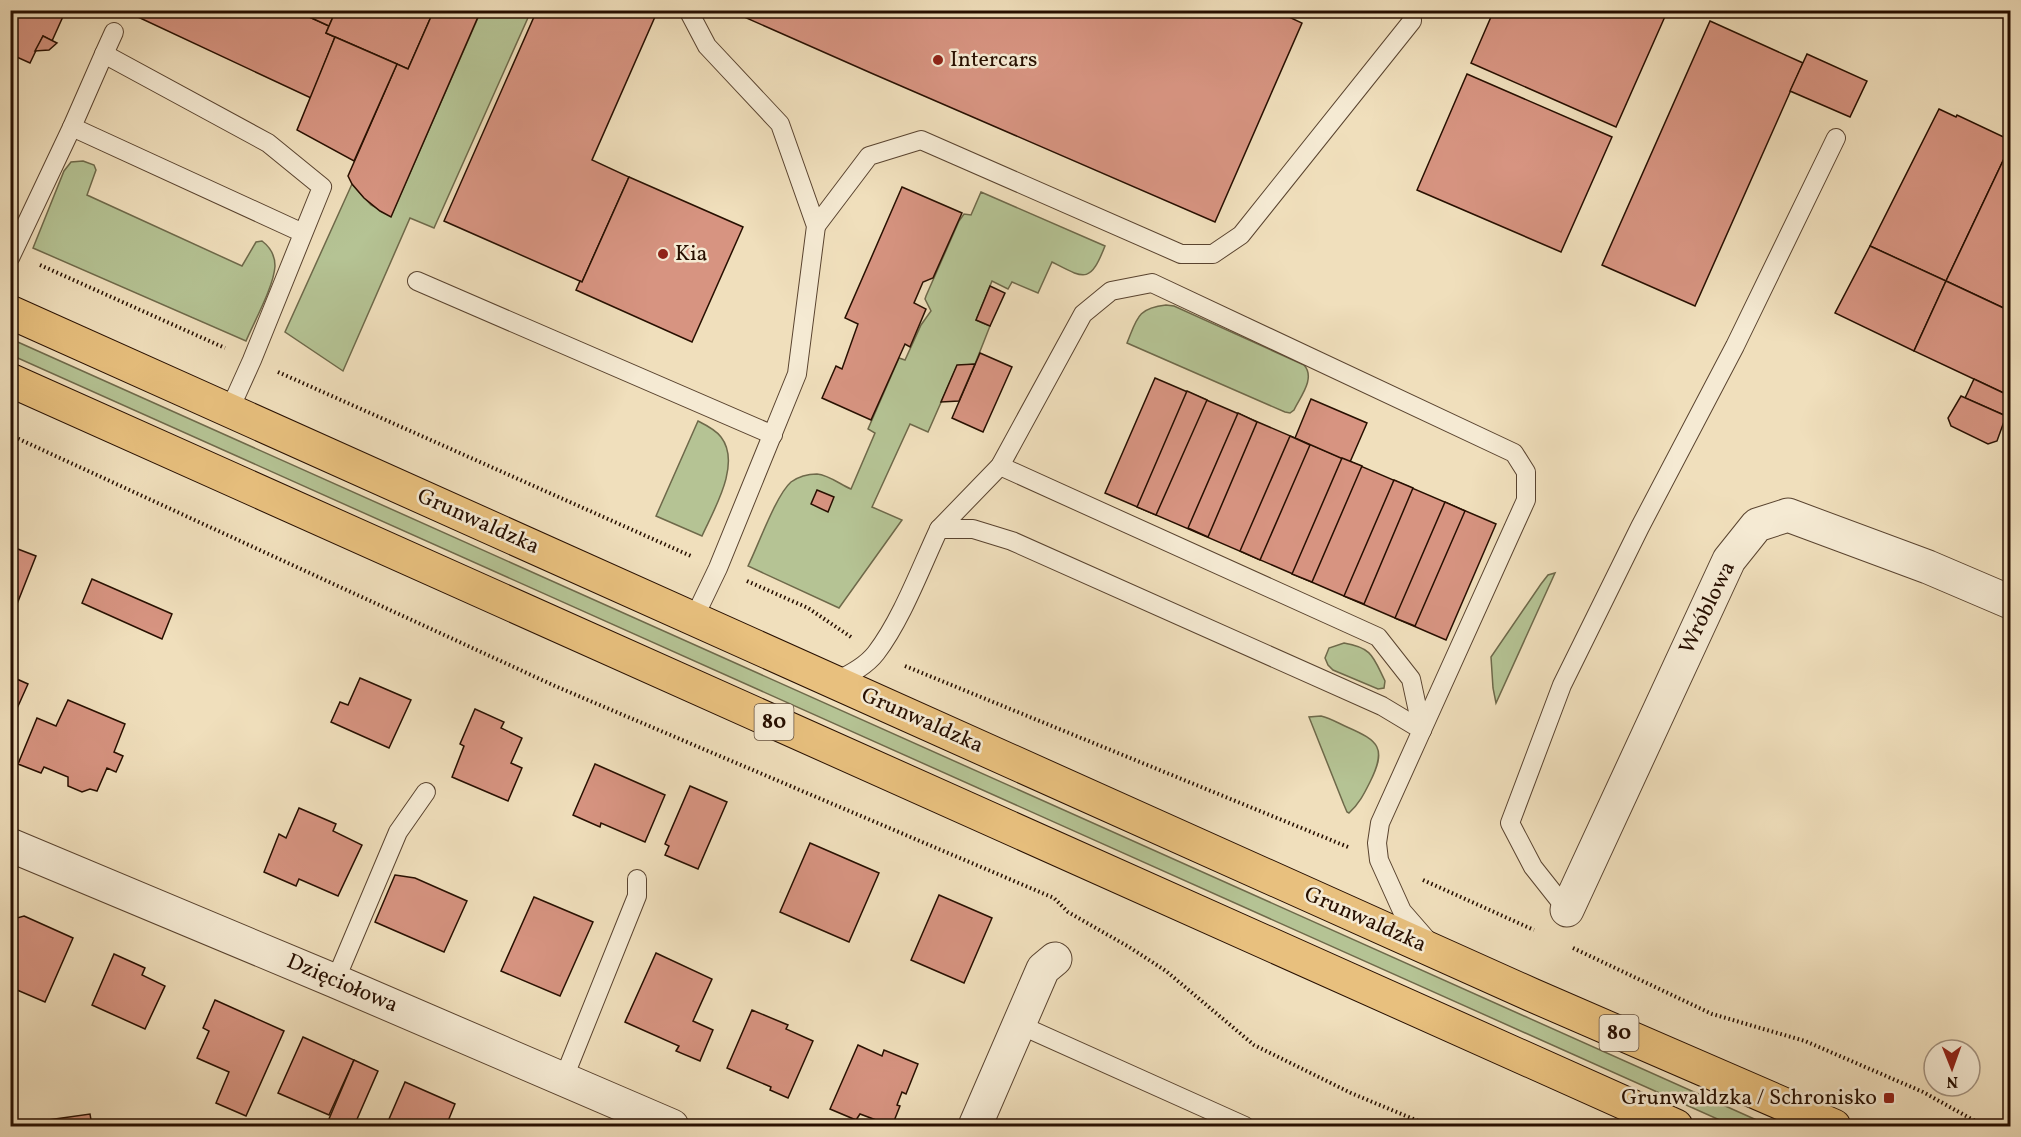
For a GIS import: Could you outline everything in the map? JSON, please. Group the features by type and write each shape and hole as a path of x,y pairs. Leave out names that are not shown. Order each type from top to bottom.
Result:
{"main road":[{"name":"Grunwaldzka","path":"10,312 1441,954 1834,1126"},
{"name":"80","path":"10,380 1676,1126"}],"street":[{"name":"Wróblowa","path":"1567,910 1729,561 1757,525 1788,515 1928,567 2010,602"},
{"name":"Dzięciołowa","path":"10,845 672,1126"},
{"path":"975,1126 1043,969 1055,959"}],"lane":[{"path":"688,10 706,46 780,124 816,226 797,374 718,568 694,618"},
{"path":"816,226 869,156 921,140 1181,254 1213,254 1241,235 1412,21 1411,10"},
{"path":"12,255 114,32"},
{"path":"104,54 268,143 322,187 229,411"},
{"path":"72,128 303,233"},
{"path":"1567,910 1533,867 1510,823 1562,685 1640,527 1735,346 1836,138"},
{"path":"417,281 773,435"},
{"path":"836,682 859,669 876,654 892,628 939,529 1000,466 1083,314 1111,291 1152,283 1514,453 1526,472 1526,500 1380,823 1377,843 1379,860 1402,911 1441,954"},
{"path":"1000,466 1378,637 1411,679 1422,730"},
{"path":"939,529 973,529 1012,541 1382,706 1422,730"},
{"path":"335,981 398,832 426,792"},
{"path":"563,1080 637,896 637,879"},
{"path":"1020,1025 1245,1126"}],"path":[{"path":"12,255 807,608 876,654 1379,860 1545,935"},
{"path":"10,435 555,686 1054,898 1068,912 1130,947 1166,971 1254,1045 1351,1093 1430,1126"},
{"path":"1565,945 1712,1014 1816,1045 1923,1092 1984,1126"}],"green space":[{"path":"481,11 531,11 434,228 410,218 343,371 285,332 352,184 371,205 391,216"},
{"path":"83,161 94,165 96,170 87,195 242,266 256,242 262,241 267,246 274,259 274,274 246,341 33,248 64,171 71,162"},
{"path":"981,192 1105,246 1095,267 1085,275 1072,272 1052,262 1038,293 1012,282 1008,289 992,281 976,320 990,326 975,364 957,366 928,432 910,424 872,507 902,520 839,608 748,566 773,509 791,482 803,476 817,474 851,489 875,433 868,429 899,358 905,360 921,325 931,311 925,299 926,296 959,221 964,214 971,215"},
{"path":"1166,305 1174,306 1304,365 1308,382 1294,410 1290,413 1285,412 1127,343 1139,316 1149,309"},
{"path":"11,339 1770,1126 1733,1126 11,355"},
{"path":"698,421 721,437 727,448 728,460 724,487 702,536 656,516"},
{"path":"1555,573 1496,703 1491,657 1541,584 1548,575"},
{"path":"1344,643 1361,648 1371,655 1385,681 1384,688 1378,689 1333,670 1328,665 1325,658 1329,648"},
{"path":"1321,716 1366,737 1373,742 1379,753 1368,786 1349,813 1309,717"}],"building":[{"path":"11,10 62,10 65,12 52,41 43,36 30,63 10,54"},
{"path":"123,10 294,10 329,26 326,33 335,37 311,98"},
{"path":"294,10 336,10 329,26"},
{"path":"336,10 434,10 408,69 326,33"},
{"path":"434,10 481,10 391,217 364,198 348,176 397,64 408,69"},
{"path":"537,10 658,10 592,160 629,177 582,282 444,221"},
{"path":"733,10 1274,10 1302,23 1215,222 871,73 735,13"},
{"path":"1494,10 1662,10 1667,12 1616,127 1471,63"},
{"path":"1710,21 1803,63 1695,306 1602,265"},
{"path":"43,36 57,43 49,50 35,51"},
{"path":"335,37 397,64 354,161 297,130"},
{"path":"1807,54 1867,81 1850,117 1790,91"},
{"path":"1467,74 1612,137 1561,252 1417,190"},
{"path":"1939,109 2010,140 2010,146 1946,281 1870,246"},
{"path":"2010,146 2010,311 1946,281"},
{"name":"Kia","path":"629,177 743,227 692,342 576,290 580,281 582,282"},
{"path":"902,187 962,213 933,278 923,282 914,303 926,309 910,347 905,344 871,420 822,398 836,366 842,369 858,324 845,318"},
{"path":"1870,246 1946,281 1914,351 1835,313"},
{"path":"1946,281 2010,311 2010,396 1914,351"},
{"path":"990,286 1005,293 990,326 976,320"},
{"path":"980,353 1012,367 983,432 952,418"},
{"path":"975,364 959,401 941,402 957,365"},
{"path":"1155,378 1496,524 1446,640 1105,493"},
{"path":"1974,379 2010,396 2010,407 2006,416 1965,398"},
{"path":"1187,391 1207,400 1156,515 1137,507"},
{"path":"1961,396 2006,416 1997,441 1988,444 1951,426 1948,418"},
{"path":"1311,399 1367,423 1350,462 1295,438"},
{"path":"1238,413 1257,422 1208,537 1188,528"},
{"path":"1290,436 1310,445 1260,560 1240,551"},
{"path":"1342,458 1362,466 1312,582 1292,574"},
{"path":"1394,480 1413,488 1364,604 1344,596"},
{"path":"817,490 834,497 828,512 811,504"},
{"path":"1445,502 1465,511 1415,626 1395,618"},
{"path":"10,546 36,556 17,604 10,601"},
{"path":"92,579 172,614 162,639 82,603"},
{"path":"10,676 28,684 10,724"},
{"path":"360,678 411,700 389,748 331,722 340,702 348,705"},
{"path":"68,700 125,724 114,752 123,756 116,772 107,768 97,791 90,789 82,792 68,786 68,777 44,767 41,773 18,764 37,718 56,726"},
{"path":"475,709 504,722 501,728 522,738 511,763 522,768 508,801 452,777 464,746 460,744"},
{"path":"595,764 665,795 645,842 601,823 600,827 573,815"},
{"path":"690,786 727,802 698,869 665,855 669,846 665,844"},
{"path":"299,808 336,824 333,831 362,845 338,896 299,879 296,886 264,872 279,834 286,838"},
{"path":"810,843 879,873 849,942 780,912"},
{"path":"395,875 415,878 467,901 444,952 375,922"},
{"path":"939,895 992,918 964,983 911,960"},
{"path":"534,897 593,922 560,996 501,971"},
{"path":"24,916 73,938 45,1002 10,987 10,920"},
{"path":"656,953 712,979 693,1021 713,1030 700,1061 676,1051 679,1046 625,1022"},
{"path":"114,954 145,968 142,975 165,986 145,1029 92,1005"},
{"path":"215,1000 284,1031 246,1116 216,1103 229,1072 197,1058 209,1031 203,1028"},
{"path":"752,1010 788,1025 786,1029 813,1041 788,1098 770,1090 771,1087 727,1068"},
{"path":"303,1037 354,1060 329,1115 278,1093"},
{"path":"858,1045 882,1056 884,1050 918,1064 906,1094 902,1092 897,1105 900,1106 892,1126 860,1114 856,1120 830,1109"},
{"path":"354,1060 378,1071 354,1126 326,1126"},
{"path":"405,1082 455,1104 446,1126 386,1126"},
{"path":"90,1114 92,1126 34,1126 34,1122"}],"place":[{"name":"Intercars","path":"938,60"},
{"name":"Kia","path":"663,254"},
{"name":"Grunwaldzka / Schronisko","path":"1889,1098"}]}
